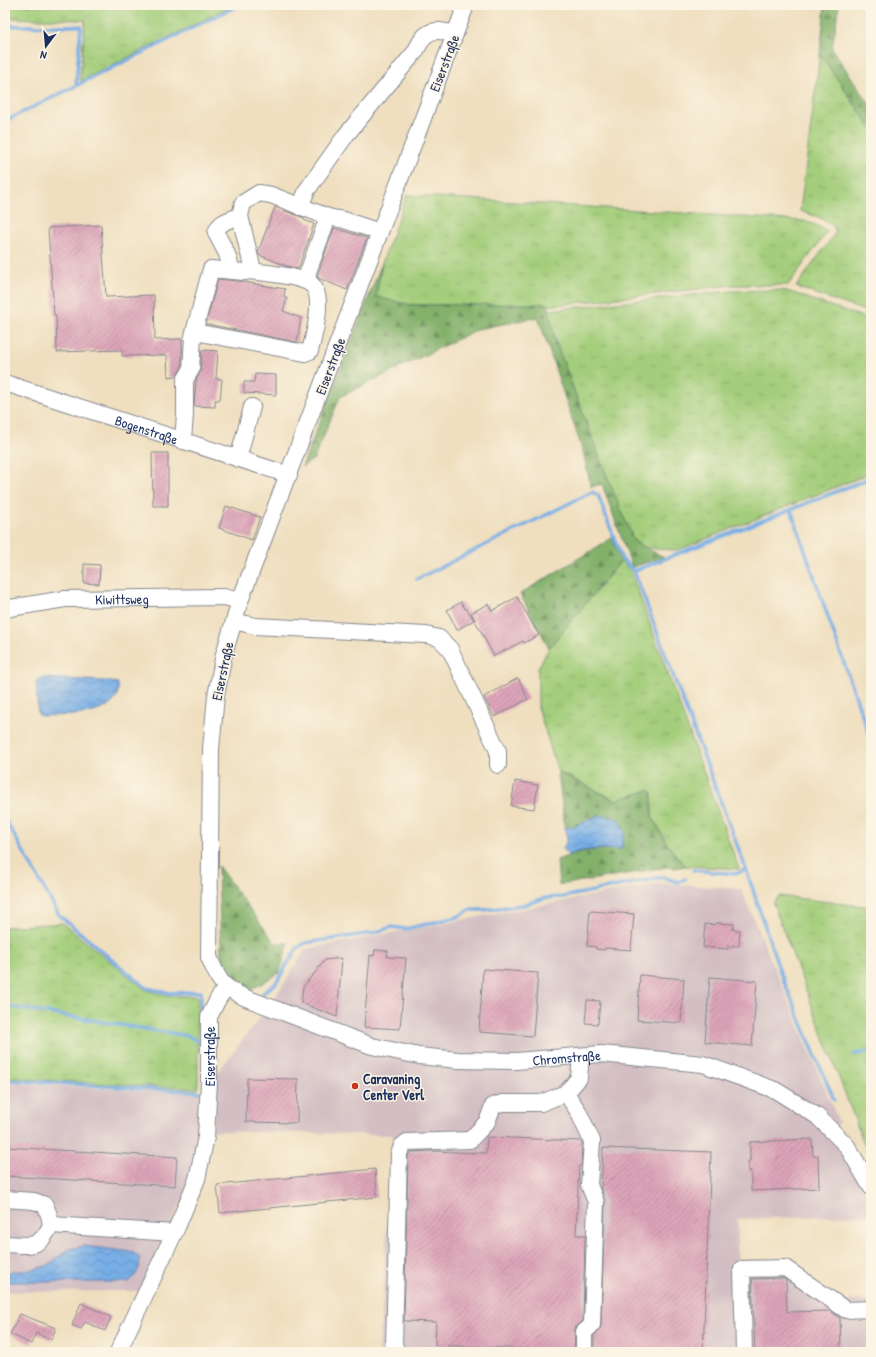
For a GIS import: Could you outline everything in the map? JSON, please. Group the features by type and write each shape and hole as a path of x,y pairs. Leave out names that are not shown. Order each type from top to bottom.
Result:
{"street":[{"name":"Eiserstraße","path":"118,1352 174,1233 197,1178 204,1144 209,1082 209,1017 226,987 218,977 209,957 211,749 216,696 224,654 240,602 466,5"},
{"path":"300,207 307,190 323,166 346,135 415,52 424,37 432,31 450,32 455,34"},
{"path":"250,271 252,266 240,216 244,203 259,193 271,195 328,217 344,220 380,232"},
{"path":"232,271 227,254 216,233 222,222 240,216"},
{"path":"308,282 308,272 328,217"},
{"path":"183,441 185,380 191,370 193,336 211,269 244,272 250,271 308,282 314,287 317,294 318,306 310,351 305,353 195,332"},
{"name":"Bogenstraße","path":"5,383 288,475"},
{"path":"238,459 252,407"},
{"name":"Kiwittsweg","path":"5,610 65,599 224,597 240,602"},
{"path":"234,621 255,626 426,635 439,638 450,650 498,751 498,765"},
{"name":"Chromstraße","path":"226,987 246,998 346,1037 372,1046 419,1056 458,1060 516,1061 601,1054 703,1064 775,1090 817,1116 847,1146 871,1187"},
{"path":"397,1352 394,1344 399,1154 402,1146 407,1142 470,1140 487,1122 493,1106 502,1103 541,1103 566,1093 579,1078 581,1056"},
{"path":"566,1093 578,1112 592,1141 589,1185 596,1202 592,1325 584,1332 584,1352"},
{"path":"5,1198 34,1200 44,1205 49,1214 51,1225 42,1241 31,1245 5,1244"},
{"path":"51,1225 174,1233"},
{"path":"744,1352 742,1269 785,1268 846,1310 871,1309"}],"shaded area":[{"path":"661,883 741,889 839,1122 829,1135 847,1154 860,1180 871,1208 871,1215 738,1219 737,1260 786,1259 840,1301 871,1300 871,1352 379,1352 393,1135 213,1131 216,1075 273,1000 306,949"},
{"path":"5,1083 200,1094 199,1143 191,1180 141,1291 5,1292"}],"green space":[{"path":"5,5 234,5 80,81 85,20 5,18"},
{"path":"825,5 839,5 832,49 871,106 871,128 820,54"},
{"path":"820,54 871,128 871,313 796,287 836,232 832,224 818,217 800,211"},
{"path":"407,195 804,221 816,225 827,232 788,285 733,285 548,306 547,304 411,305 375,297 382,263"},
{"path":"382,263 376,297 412,305 548,304 555,340 602,464 634,541 664,557 632,567 602,484 591,487 583,452 538,317 478,329 340,397 314,459 302,467"},
{"path":"731,291 787,291 871,320 871,473 678,550 655,549 639,544 634,541 602,464 555,340 549,310"},
{"path":"612,538 621,561 549,648 520,594"},
{"path":"621,561 631,572 739,869 685,866 668,845 652,816 652,795 650,790 616,800 558,772 538,708 538,668 549,648"},
{"path":"558,772 615,800 650,790 652,795 652,816 668,845 685,866 676,868 668,867 559,885 557,860 588,851 621,849 599,815 576,826 565,828"},
{"path":"218,866 275,943 289,943 279,973 249,991 234,975 221,957"},
{"path":"779,896 871,907 871,1162 773,903"},
{"path":"62,923 146,990 170,996 198,996 198,1089 5,1078 5,927"}],"water":[{"path":"42,678 118,683 117,695 112,703 102,709 90,713 77,715 41,716 38,714 36,681"},
{"path":"599,815 619,819 625,833 621,849 587,850 568,855 563,849 567,840 565,828 576,826"},
{"path":"84,1246 132,1252 139,1257 138,1271 129,1282 10,1282 5,1284 5,1277 12,1271 26,1271 47,1266 69,1249"}],"building":[{"path":"275,207 304,218 304,220 314,224 298,269 259,255 258,252"},
{"path":"101,225 106,297 154,295 155,340 182,339 182,367 176,376 168,377 167,355 122,356 122,350 57,352 56,315 54,315 48,228"},
{"path":"334,228 367,238 347,290 318,278 318,274"},
{"path":"218,279 285,289 284,298 287,298 283,311 301,318 297,342 206,324"},
{"path":"202,350 218,351 216,379 222,379 220,400 215,400 215,407 194,406 196,381 200,371"},
{"path":"255,374 276,375 276,395 244,393 244,382 254,382"},
{"path":"152,453 168,453 168,506 153,506"},
{"path":"226,506 260,517 252,540 219,528"},
{"path":"84,564 100,565 99,584 84,583"},
{"path":"517,597 539,635 524,643 523,641 494,656 471,613 488,604 492,611"},
{"path":"461,602 474,620 457,630 447,610"},
{"path":"518,678 528,699 494,717 484,697"},
{"path":"515,781 538,785 534,809 511,806"},
{"path":"590,911 634,914 631,950 605,948 605,950 587,946"},
{"path":"715,923 734,924 733,930 740,930 739,946 728,946 728,949 703,947 705,924 715,925"},
{"path":"375,950 388,951 387,957 406,958 400,1029 364,1027 370,955 374,956"},
{"path":"342,958 337,1017 301,1003 303,987 325,960"},
{"path":"483,969 538,973 533,1036 479,1032"},
{"path":"640,975 684,979 681,1023 637,1020"},
{"path":"710,977 757,981 752,1046 705,1042"},
{"path":"587,1000 600,1001 598,1024 585,1023"},
{"path":"247,1078 298,1079 297,1123 246,1122"},
{"path":"487,1137 581,1141 582,1143 581,1166 579,1166 576,1235 585,1235 583,1321 575,1328 574,1351 435,1345 436,1322 404,1321 408,1156 410,1152 431,1151 486,1153"},
{"path":"812,1139 813,1156 818,1156 819,1188 751,1191 751,1171 748,1171 748,1161 750,1161 750,1142"},
{"path":"5,1147 177,1157 175,1186 5,1176"},
{"path":"603,1148 711,1152 703,1352 594,1352 594,1336 600,1329 601,1325 605,1202 601,1189"},
{"path":"375,1169 377,1197 220,1213 217,1185"},
{"path":"783,1278 786,1280 787,1312 830,1311 840,1318 841,1352 755,1352 752,1279"},
{"path":"81,1303 111,1317 105,1331 85,1322 81,1329 72,1325"},
{"path":"20,1314 56,1328 51,1340 36,1333 31,1344 10,1334"}],"waterway":[{"path":"5,121 239,5"},
{"path":"5,26 81,26 76,85"},
{"path":"634,571 871,478"},
{"path":"417,579 592,492 598,495 622,559 634,571 746,869 780,972 834,1100"},
{"path":"791,510 871,741"},
{"path":"5,819 59,915 147,988 170,993 201,992 201,1020"},
{"path":"693,870 736,874 746,869"},
{"path":"262,994 276,983 297,948 305,943 373,933 392,927 405,929 457,917 470,910 484,910 523,905 545,898 563,897 663,877 678,882 685,879"},
{"path":"5,1006 189,1036 201,1043"},
{"path":"854,1054 871,1052"},
{"path":"5,1080 201,1092"}],"place":[{"name":"Caravaning Center Verl","path":"355,1086"}]}
